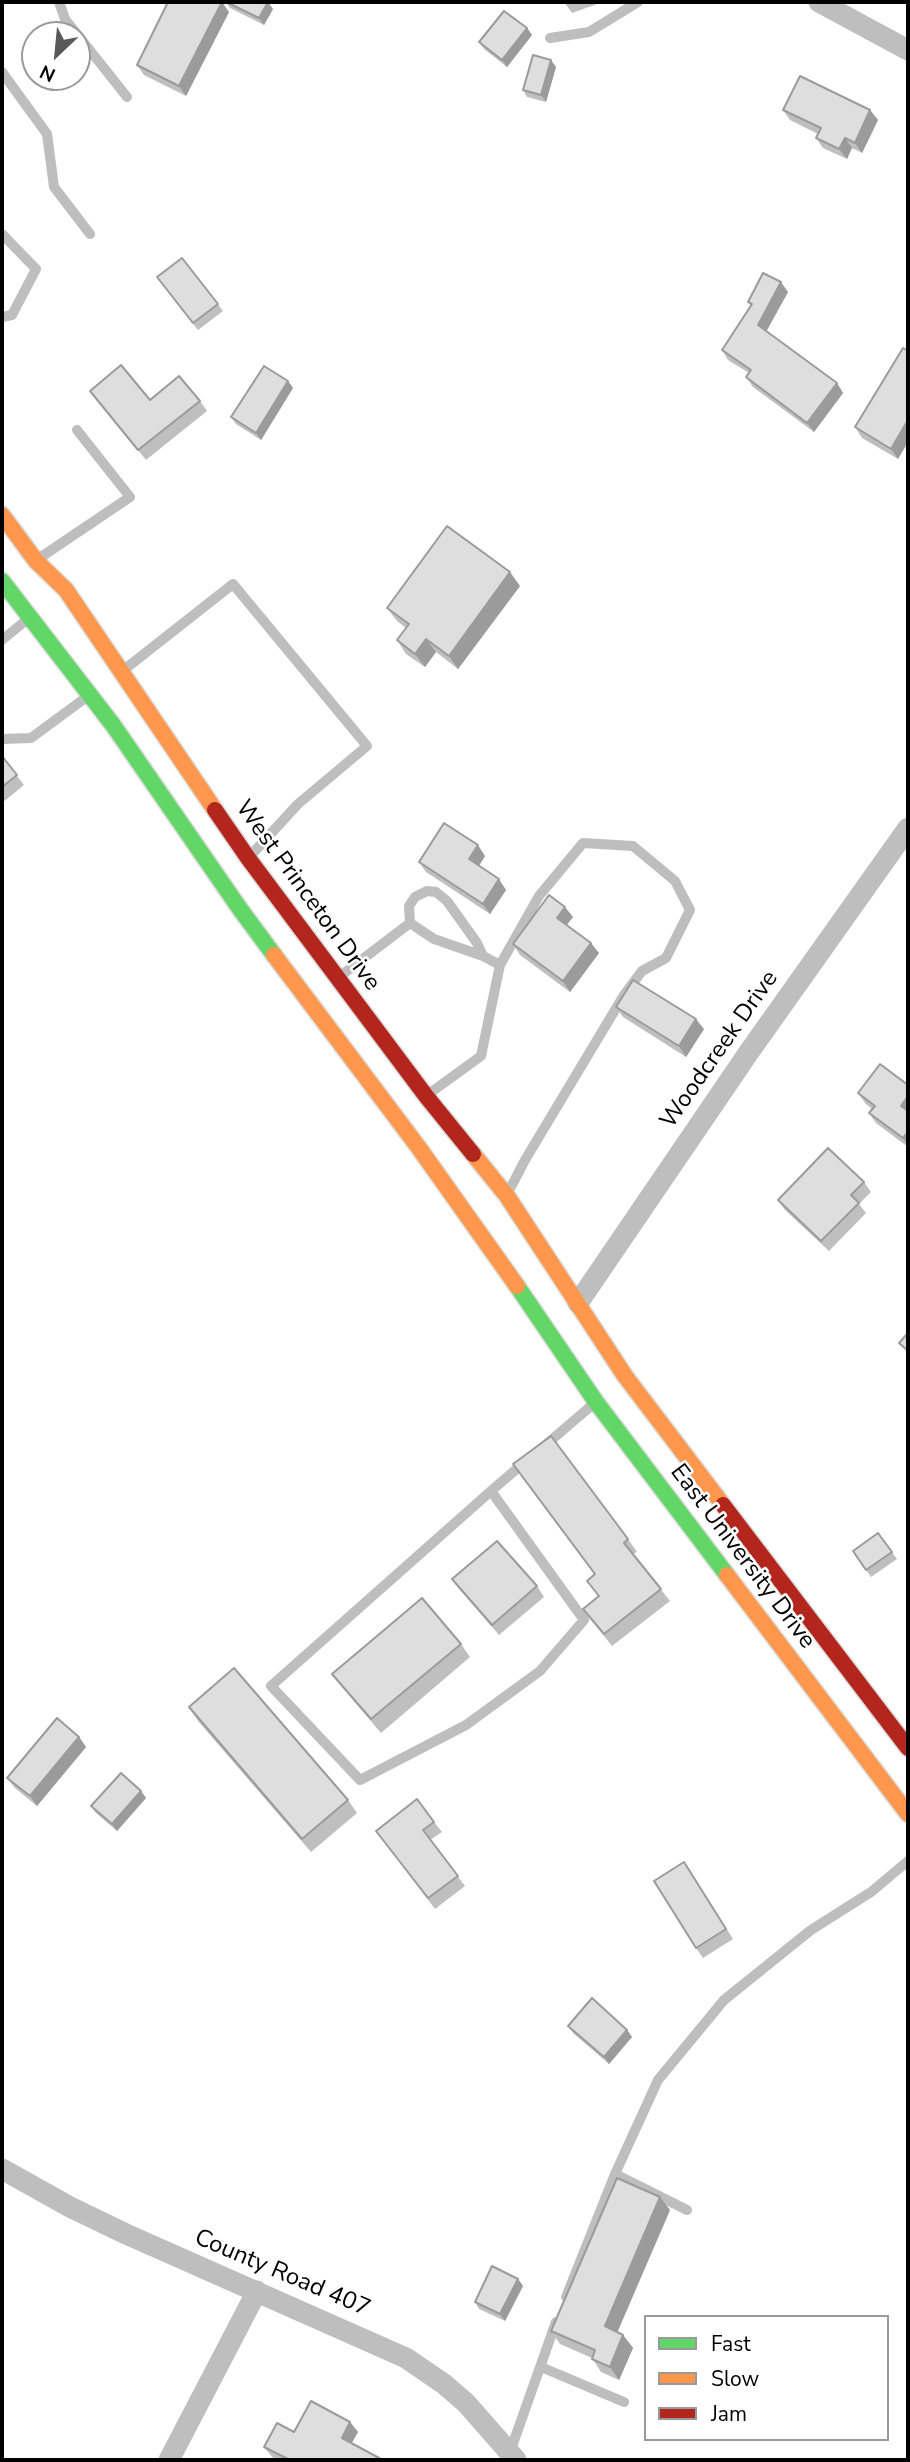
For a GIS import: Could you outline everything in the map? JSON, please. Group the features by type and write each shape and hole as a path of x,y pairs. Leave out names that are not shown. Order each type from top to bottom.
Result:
{"highway":[{"name":"West Princeton Drive","path":"2,515 36,561 66,590 115,676 426,1096 507,1196 578,1303"},
{"path":"2,581 29,618 94,692"},
{"name":"East University Drive","path":"94,692 240,909 908,1814"},
{"name":"East University Drive","path":"578,1303 620,1381 908,1748"}],"street":[{"path":"819,2 908,50"},
{"name":"Woodcreek Drive","path":"578,1303 749,1052 908,828"},
{"name":"County Road 407","path":"2,2169 126,2234 406,2358 466,2403 513,2456"},
{"path":"169,2460 257,2291"}],"lane":[{"path":"58,2 65,19 127,97"},
{"path":"550,37 589,32 638,2"},
{"path":"2,72 47,134 54,187 90,234"},
{"path":"2,234 36,269 12,315 2,317"},
{"path":"36,561 130,497 77,430"},
{"path":"115,676 233,584 367,746 298,804 248,858"},
{"path":"2,640 29,618"},
{"path":"2,740 30,738 94,692"},
{"path":"426,1096 481,1056 500,965 539,896 583,843 633,846 675,881 690,910 666,958 642,971 624,995 525,1160 507,1196"},
{"path":"410,923 409,906 415,897 427,891 436,892 447,901 483,956"},
{"path":"338,978 410,923"},
{"path":"410,923 434,939 483,956 500,965"},
{"path":"491,1490 584,1620 540,1671 476,1717 360,1780 271,1686 491,1490 601,1398"},
{"path":"513,2456 561,2309 615,2174 658,2080 724,2000 811,1930 871,1892 908,1861"},
{"path":"615,2174 687,2210"},
{"path":"541,2367 624,2402"}],"building":[{"path":"168,2 222,2 179,86 137,65"},
{"path":"226,2 268,2 259,18"},
{"path":"504,11 527,28 502,60 479,42"},
{"path":"533,55 551,60 541,95 523,90"},
{"path":"800,76 870,110 855,143 845,138 839,149 816,138 821,128 783,110"},
{"path":"182,258 218,304 193,323 157,277"},
{"path":"763,273 781,282 758,325 837,383 807,423 746,377 751,370 722,350 752,304 748,302"},
{"path":"903,348 908,351 908,420 891,449 855,427"},
{"path":"121,365 150,400 179,376 200,401 138,450 90,391"},
{"path":"264,366 288,381 256,433 231,417"},
{"path":"447,526 510,572 449,656 426,639 415,654 397,640 409,624 387,608"},
{"path":"2,756 17,775 2,787"},
{"path":"444,823 478,845 469,859 499,879 483,904 419,862"},
{"path":"549,895 565,907 557,918 591,943 563,981 513,944"},
{"path":"633,980 696,1019 679,1046 616,1007"},
{"path":"880,1064 908,1085 908,1096 901,1106 908,1111 908,1132 903,1138 869,1113 875,1106 858,1093"},
{"path":"828,1148 864,1182 851,1195 859,1203 821,1241 778,1200"},
{"path":"908,1333 908,1351 899,1343"},
{"path":"551,1436 628,1539 624,1543 661,1589 604,1634 583,1609 599,1596 587,1581 595,1574 513,1464"},
{"path":"878,1533 892,1552 866,1570 853,1551"},
{"path":"497,1541 537,1586 492,1625 452,1579"},
{"path":"422,1598 461,1644 371,1719 332,1674"},
{"path":"234,1668 348,1800 302,1839 189,1707"},
{"path":"57,1718 79,1737 30,1796 7,1778"},
{"path":"121,1773 141,1791 112,1824 91,1806"},
{"path":"417,1799 434,1822 423,1830 458,1876 428,1898 376,1831"},
{"path":"684,1862 726,1929 696,1948 654,1881"},
{"path":"592,1998 627,2030 604,2057 568,2026"},
{"path":"617,2178 660,2197 605,2326 623,2335 610,2367 592,2359 595,2350 551,2331"},
{"path":"492,2266 518,2279 500,2314 475,2302"},
{"path":"311,2401 350,2422 342,2438 381,2459 290,2460 264,2447 277,2423 294,2432"}],"traffic: fast":[{"path":"2,581 113,725 274,955"},
{"path":"517,1286 596,1402 727,1575"}],"traffic: slow":[{"path":"2,515 36,561 66,590 215,810"},
{"path":"274,955 419,1148 517,1286"},
{"path":"473,1154 507,1196 625,1376 723,1505"},
{"path":"727,1575 908,1814"}],"traffic: jam":[{"path":"215,810 426,1096 473,1154"},
{"path":"723,1505 908,1748"}]}
